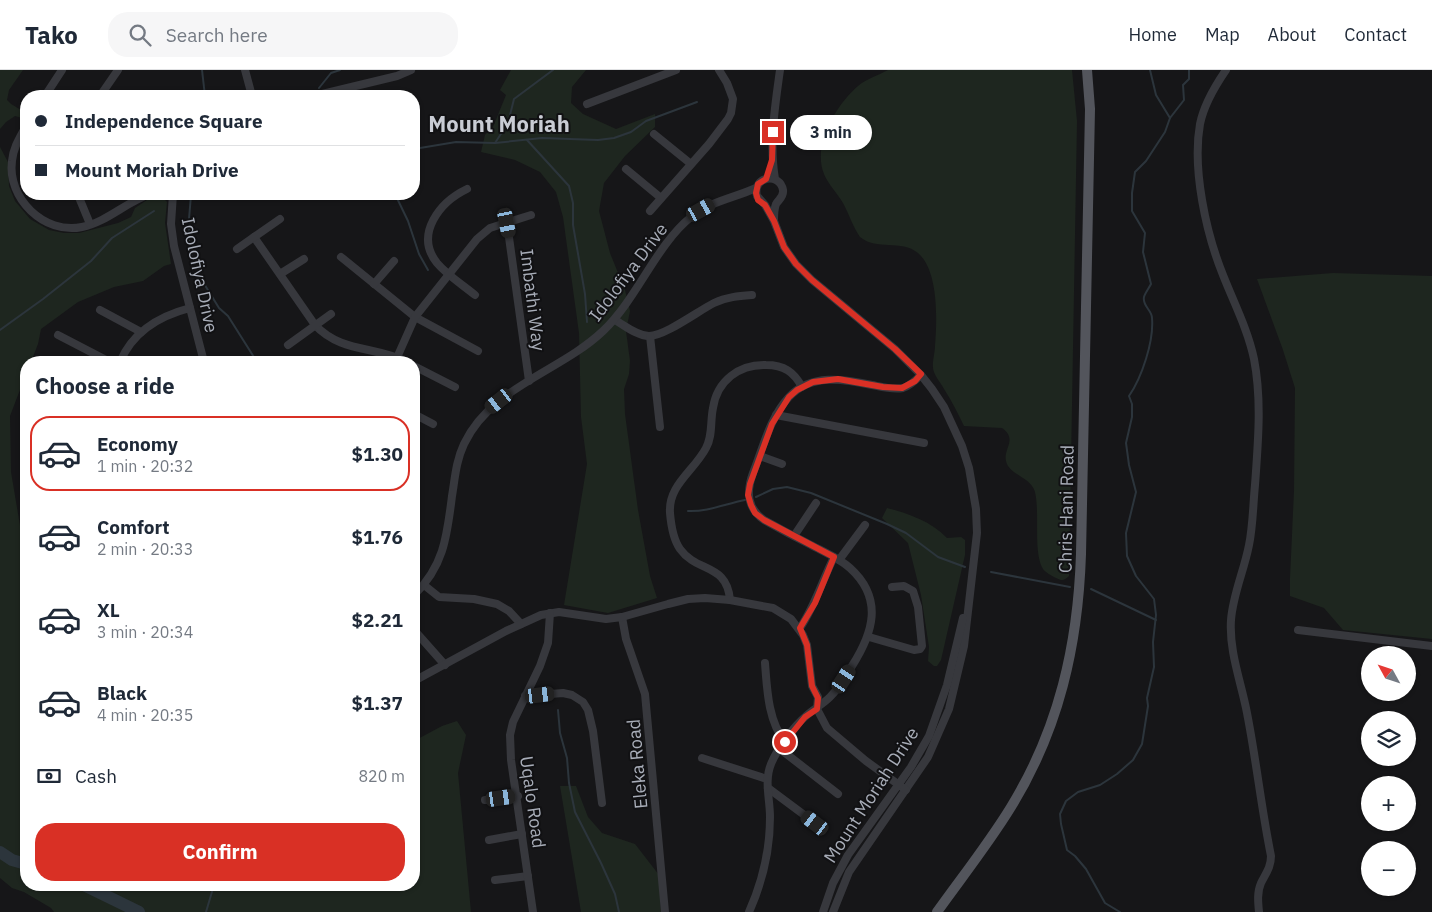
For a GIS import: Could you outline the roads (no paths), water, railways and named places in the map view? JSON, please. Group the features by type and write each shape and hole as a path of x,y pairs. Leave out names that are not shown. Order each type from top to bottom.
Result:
{"main road":[{"name":"Chris Hani Road","path":"937,912 1012,806 1028,776 1048,731 1061,694 1076,629 1080,598 1088,230 1090,109 1087,70"}],"street":[{"path":"52,90 62,70"},
{"path":"104,90 118,70"},
{"path":"245,70 250,90"},
{"path":"339,90 397,76 411,70"},
{"path":"588,104 676,70"},
{"path":"650,211 723,127 731,113 733,99 731,92 718,70"},
{"name":"Mount Moriah Drive","path":"774,221 776,203 783,193 781,185 774,179 772,160 774,119 780,70"},
{"path":"1226,70 1207,102 1200,124 1198,149 1206,218 1214,249 1247,334 1254,359 1257,386 1259,429 1252,518 1249,545 1234,598 1231,639 1246,707 1272,856 1271,864 1258,894 1258,912"},
{"path":"654,134 691,164"},
{"path":"20,136 12,161 13,182 20,198"},
{"name":"Mount Moriah Drive","path":"766,179 772,160"},
{"path":"626,169 661,198"},
{"path":"756,188 766,179 774,179"},
{"name":"Mount Moriah Drive","path":"756,188 756,193 774,221 784,247 796,264 812,280 895,349 921,374 944,407 955,428 969,468 976,509 977,534 968,607 960,664 949,708 928,757 849,872 833,912"},
{"name":"Idolofiya Drive","path":"420,589 440,559 446,542 457,462 464,444 475,425 490,408 588,343 614,320 667,243 689,218 714,202 740,195 756,188"},
{"path":"467,189 447,200 434,219 428,239 432,256 437,263 475,295"},
{"path":"740,195 762,202 776,203"},
{"path":"21,200 28,208 47,223 70,228 100,221 135,200"},
{"path":"80,200 90,224"},
{"name":"Idolofiya Drive","path":"173,200 171,224 181,276 202,356"},
{"path":"398,356 414,317 448,273 483,233 531,215"},
{"path":"237,249 280,219"},
{"name":"Imbathi Way","path":"507,223 529,381"},
{"path":"254,237 323,334 334,341 383,356"},
{"path":"340,257 414,317 478,351"},
{"path":"280,274 304,259"},
{"path":"374,284 394,261"},
{"path":"614,320 638,333 650,336 670,329 715,302 731,297 752,295"},
{"path":"123,356 130,344 141,332 161,318 190,308"},
{"path":"100,310 141,332"},
{"path":"288,345 331,314"},
{"path":"58,335 98,356"},
{"path":"650,336 660,428"},
{"path":"730,600 729,590 723,579 680,550 670,516 672,495 705,450 710,438 714,401 720,387 731,375 751,366 779,366 788,369 802,387"},
{"path":"420,369 455,388"},
{"path":"749,912 759,884 768,842 770,818 768,779 771,764 785,742 805,717 817,709 837,688 862,651 871,627 872,610 868,592 858,575 837,558 764,520 755,513 748,495 750,484 776,415 789,397 802,387 825,380 838,379 883,387 902,388 915,381 921,374"},
{"path":"776,415 924,443"},
{"path":"420,417 433,424"},
{"path":"760,456 782,464"},
{"path":"794,536 816,503"},
{"path":"800,628 815,603 837,558 865,525"},
{"path":"424,585 438,597 467,598 497,604 509,611 521,624"},
{"path":"868,637 914,650 918,650 922,646 918,607 913,591 904,586 892,587"},
{"path":"420,678 532,618 559,612 606,619 622,617 688,599 705,598 730,600 773,608 791,619 800,628 807,645 812,686 818,698 817,709 827,728 866,761 906,790"},
{"name":"Mount Moriah Drive","path":"823,912 833,883 848,855 911,767 930,736 947,685 961,625 968,607"},
{"name":"Uqalo Road","path":"533,912 518,796 511,760 510,735 513,722 548,643 550,614"},
{"name":"Eleka Road","path":"622,617 626,638 645,694 664,912"},
{"path":"1298,630 1432,646"},
{"path":"420,637 445,664"},
{"path":"765,663 772,712 779,735 785,742"},
{"path":"525,696 563,693 572,695 584,702 593,731 602,803"},
{"path":"780,749 838,794"},
{"path":"702,758 768,779"},
{"path":"768,788 815,823"},
{"path":"485,800 518,796"},
{"path":"488,840 522,834"},
{"path":"495,880 528,876"}],"waterway":[{"path":"202,70 204,90"},
{"path":"319,88 331,73 340,70"},
{"path":"495,143 508,123 514,99 553,70"},
{"path":"1150,70 1156,95 1170,118"},
{"path":"1120,912 1105,903 1086,869 1067,850 1060,814 1066,801 1078,792 1100,785 1117,774 1133,760 1142,744 1148,706 1147,698 1154,667 1153,642 1156,615 1154,599 1136,576 1127,556 1126,533 1136,492 1126,443 1132,417 1132,404 1129,396 1138,379 1149,348 1152,318 1144,300 1151,284 1143,252 1145,233 1132,211 1132,193 1135,172 1146,161 1165,132 1170,118 1184,100 1183,85 1189,79 1189,70"},
{"path":"420,148 456,142 495,143 542,138 598,140 614,138 631,132 646,121 697,102"},
{"path":"527,140 569,186 573,203 573,225 585,294 587,322"},
{"path":"191,200 189,243 192,257 203,282 219,308 228,316 253,356"},
{"path":"398,200 408,221 419,254 428,270"},
{"path":"0,330 91,261 112,238 154,211"},
{"path":"756,497 773,489 787,487 811,493 906,533 938,557 965,567"},
{"path":"688,511 709,509 745,500"},
{"path":"991,572 1070,587"},
{"path":"1091,589 1156,620"},
{"path":"558,710 560,733 567,758 569,783 575,812 615,894 619,912"},
{"path":"0,852 12,860 20,862"},
{"path":"96,891 139,912"},
{"path":"206,912 212,891"}],"district":[{"name":"Mount Moriah","path":"499,123"}]}
